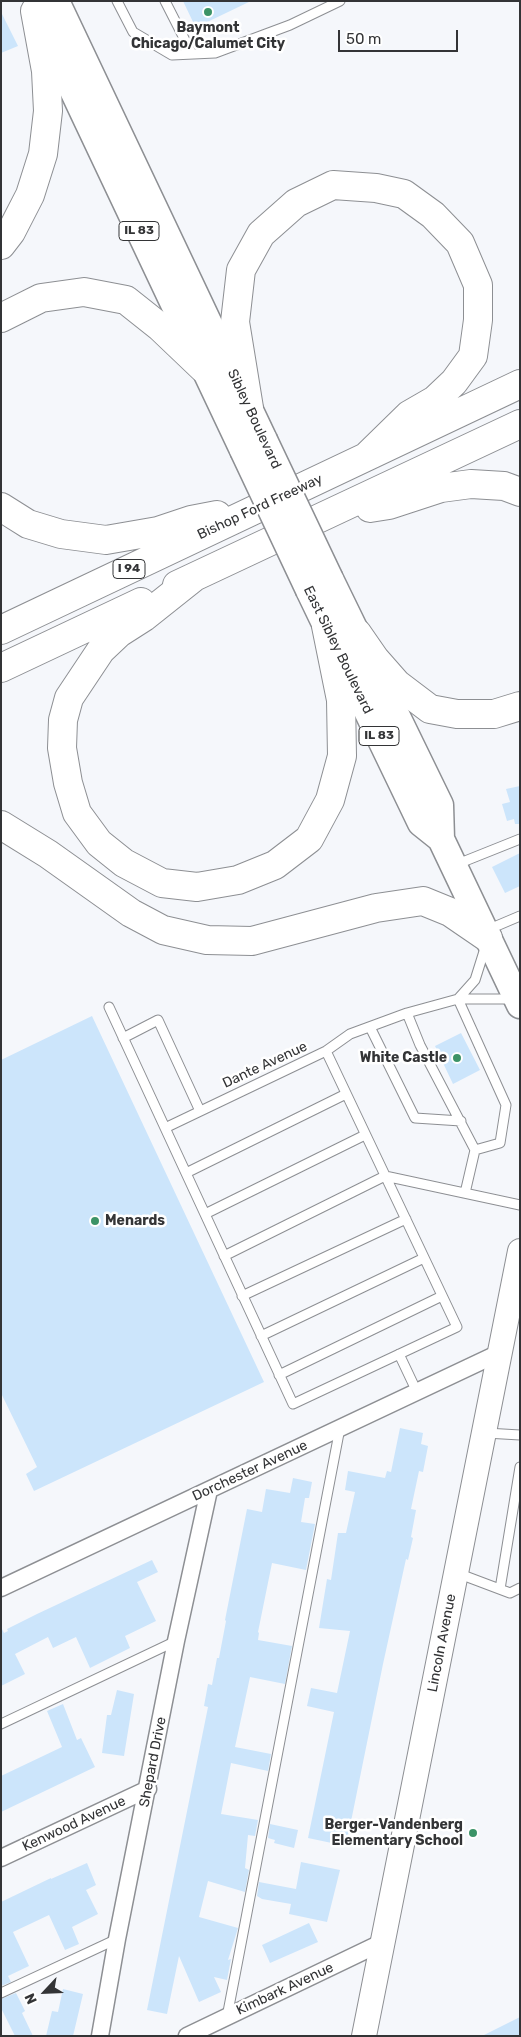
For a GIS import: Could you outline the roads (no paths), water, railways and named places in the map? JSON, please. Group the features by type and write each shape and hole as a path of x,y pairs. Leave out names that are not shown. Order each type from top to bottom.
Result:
{"highway":[{"path":"1,245 11,232 30,195 43,154 48,111 40,4"},
{"path":"249,408 235,322 241,270 261,234 296,203 333,186 376,188 404,194 433,215 460,243 478,285 478,320 473,356 454,382 434,400 409,415 366,457"},
{"path":"1,318 41,298 84,292 126,300 160,327 203,368"},
{"name":"Bishop Ford Freeway","path":"1,630 520,384"},
{"name":"I 94","path":"1,668 520,424"},
{"path":"327,516 389,505 441,488 464,485 504,486 520,492"},
{"path":"1,507 28,524 61,534 106,540 158,531 192,520 256,509"},
{"path":"193,578 144,617 119,634 102,650 69,698 63,720 62,748 68,783 77,813 99,843 124,863 162,883 197,887 238,880 275,865 310,839 330,800 342,756 341,700 326,626"},
{"path":"357,633 375,659 397,684 430,709 457,714 494,714 520,706"},
{"path":"1,826 48,854 131,913 163,930 207,940 252,941 376,908 422,901 450,912 489,939"}],"main road":[{"name":"Sibley Boulevard","path":"40,4 203,368 254,445"},
{"name":"Sibley Boulevard","path":"40,4 249,408 254,445"},
{"name":"East Sibley Boulevard","path":"254,445 320,584 326,626 421,823 441,839 518,1002"},
{"path":"320,584 357,633 440,805 441,839"},
{"path":"489,939 520,960"}],"street":[{"name":"Lincoln Avenue","path":"364,2036 520,1251"},
{"name":"Dorchester Avenue","path":"1,1588 499,1353"},
{"name":"Shepard Drive","path":"100,2036 117,1939 176,1641 209,1490"},
{"name":"Kenwood Avenue","path":"1,1858 148,1789"},
{"name":"Kimbark Avenue","path":"187,2036 383,1942"}],"lane":[{"path":"117,1 133,32 172,55 214,53 290,26 340,1"},
{"path":"165,1 192,54"},
{"path":"454,865 520,839"},
{"path":"458,999 475,980 489,939 520,916"},
{"path":"458,999 506,1105 500,1143 475,1150"},
{"path":"326,1051 350,1034 407,1013 458,999 518,1002"},
{"path":"109,1007 292,1404 399,1354 417,1392"},
{"path":"407,1013 420,1045 475,1150 465,1193"},
{"path":"123,1038 158,1020 200,1111"},
{"path":"370,1027 416,1118 460,1120"},
{"name":"Dante Avenue","path":"165,1128 326,1051 457,1326 399,1354"},
{"path":"186,1173 346,1094"},
{"path":"205,1214 366,1135"},
{"path":"224,1256 385,1176 520,1205"},
{"path":"242,1296 406,1219"},
{"path":"261,1336 424,1258"},
{"path":"279,1375 442,1296"},
{"path":"227,2017 340,1428"},
{"path":"483,1432 520,1435"},
{"path":"500,1589 520,1467"},
{"path":"456,1573 510,1592 520,1588"},
{"path":"1,1724 176,1641"},
{"path":"1,1993 117,1939"}],"place":[{"name":"Baymont Chicago/Calumet City","path":"208,12"},
{"name":"White Castle","path":"457,1058"},
{"name":"Menards","path":"95,1221"},
{"name":"Berger-Vandenberg Elementary School","path":"473,1833"}]}
